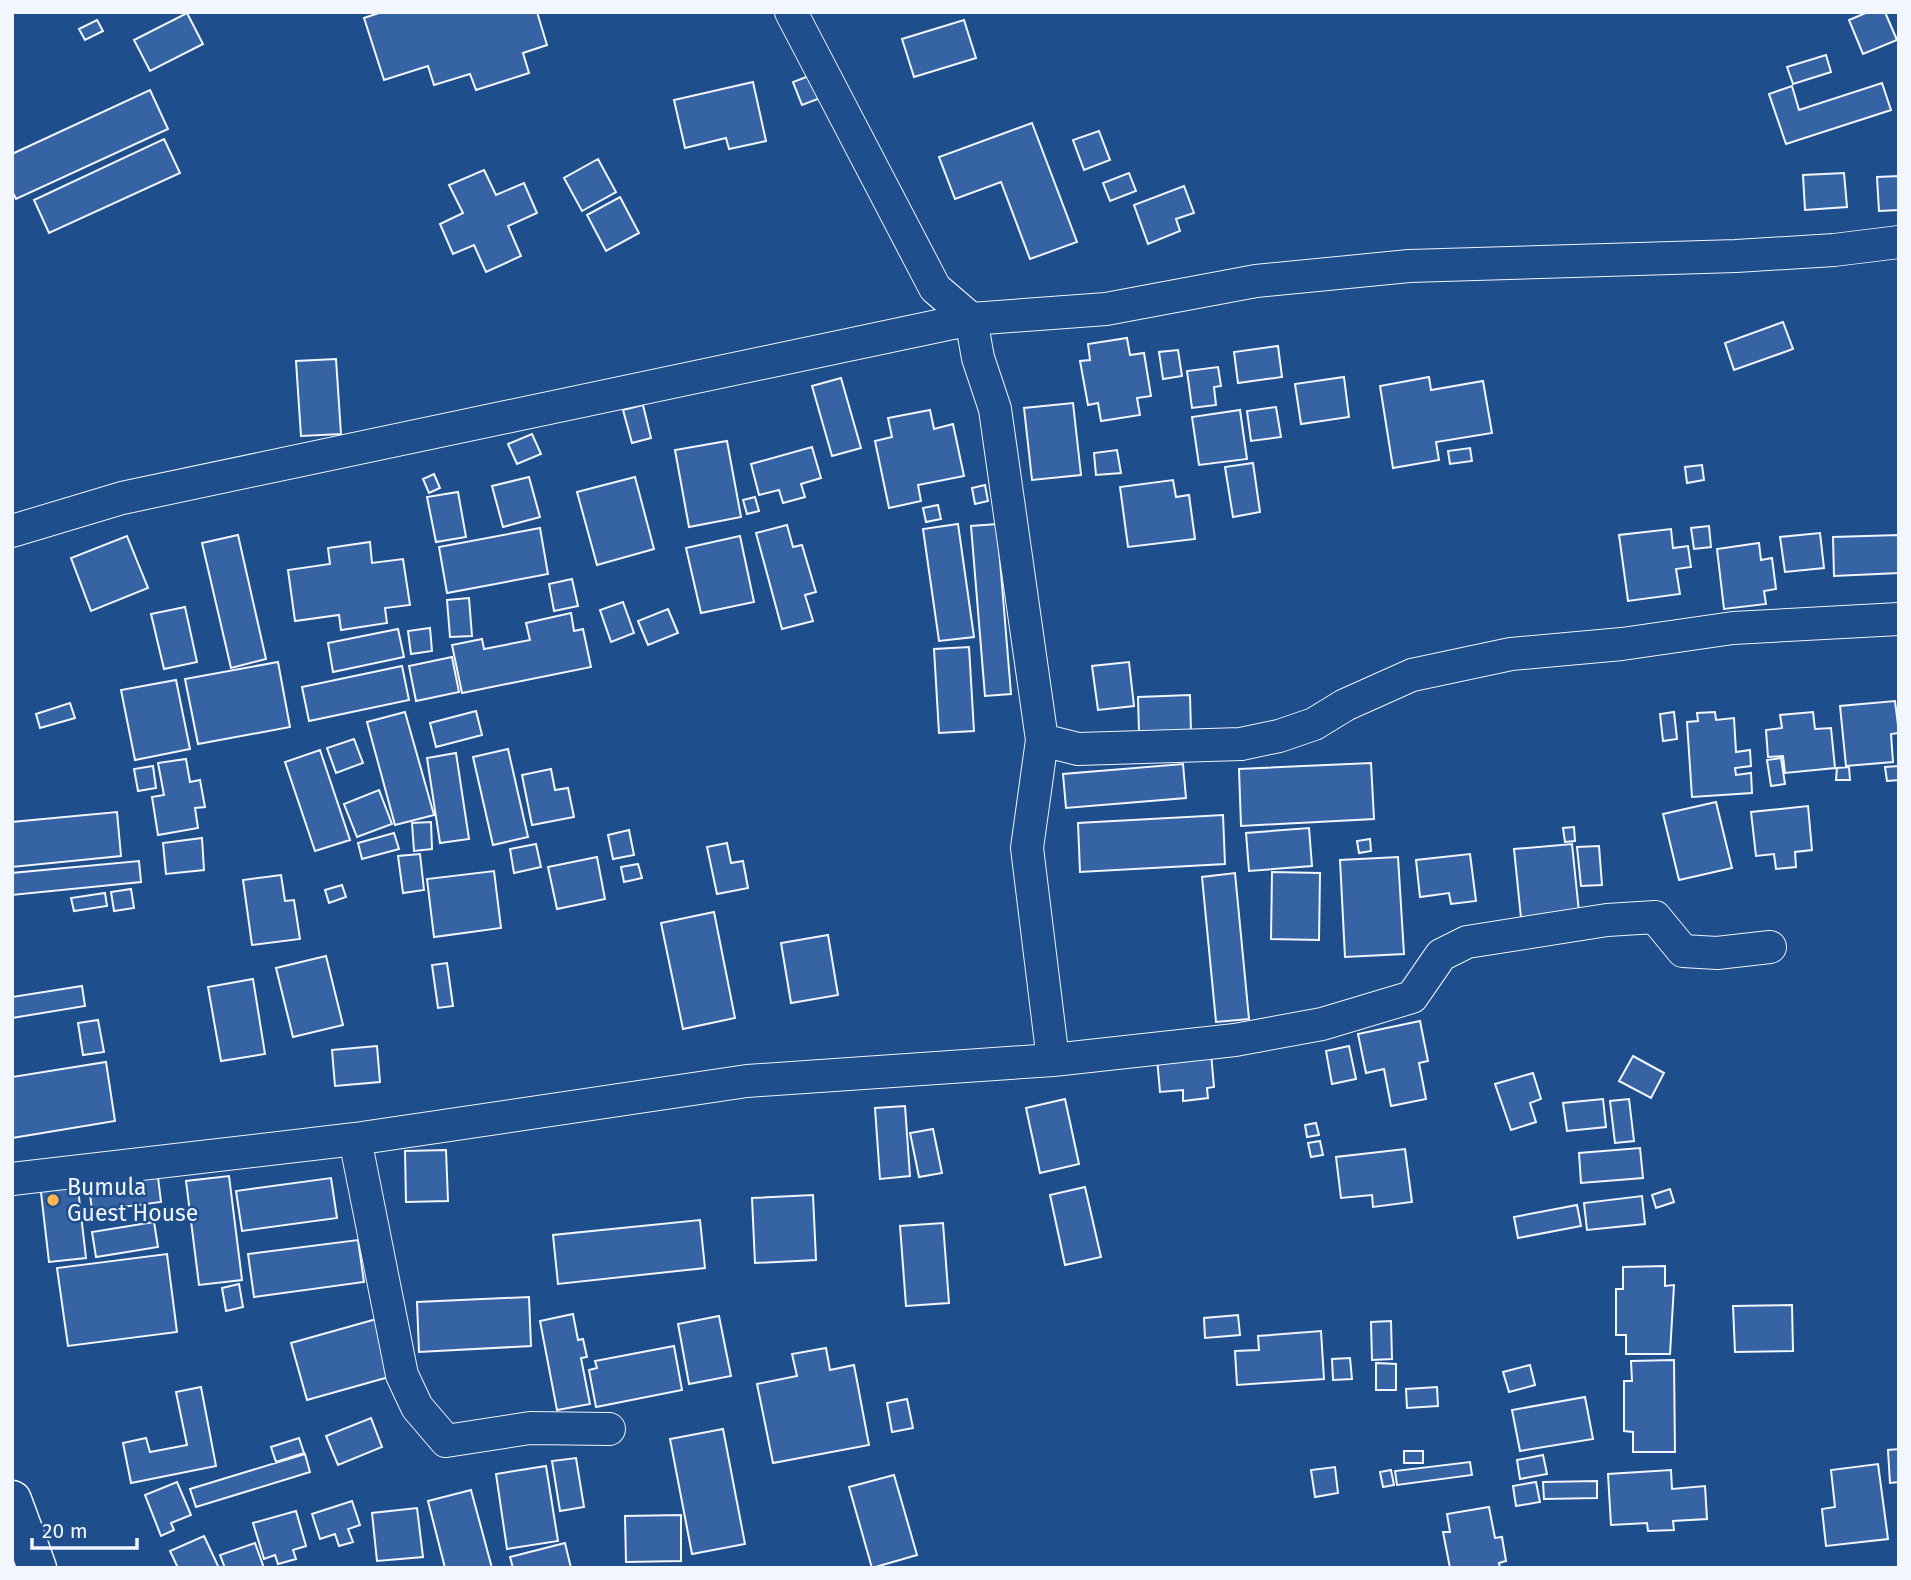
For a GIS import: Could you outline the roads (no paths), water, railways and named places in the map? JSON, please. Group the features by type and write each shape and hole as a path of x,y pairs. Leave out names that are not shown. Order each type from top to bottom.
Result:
{"main road":[{"path":"12,1500 37,1568"}],"street":[{"path":"791,12 934,288 971,319 978,358 995,409 1042,740 1027,848 1053,1060"},
{"path":"12,531 122,498 971,319 1106,310 1256,281 1409,265 1736,256 1834,250 1899,242"},
{"path":"1042,740 1078,749 1241,744 1279,736 1314,724 1345,705 1412,675 1511,654 1622,645 1733,628 1899,619"},
{"path":"12,1179 355,1139 747,1080 1053,1060 1235,1040 1322,1024 1412,997 1441,955 1466,942 1534,930 1655,917 1683,951 1717,953 1770,947"},
{"path":"355,1139 402,1375 417,1407 446,1441 530,1428 609,1429"}],"place":[{"name":"Bumula Guest House","path":"53,1200"}]}
